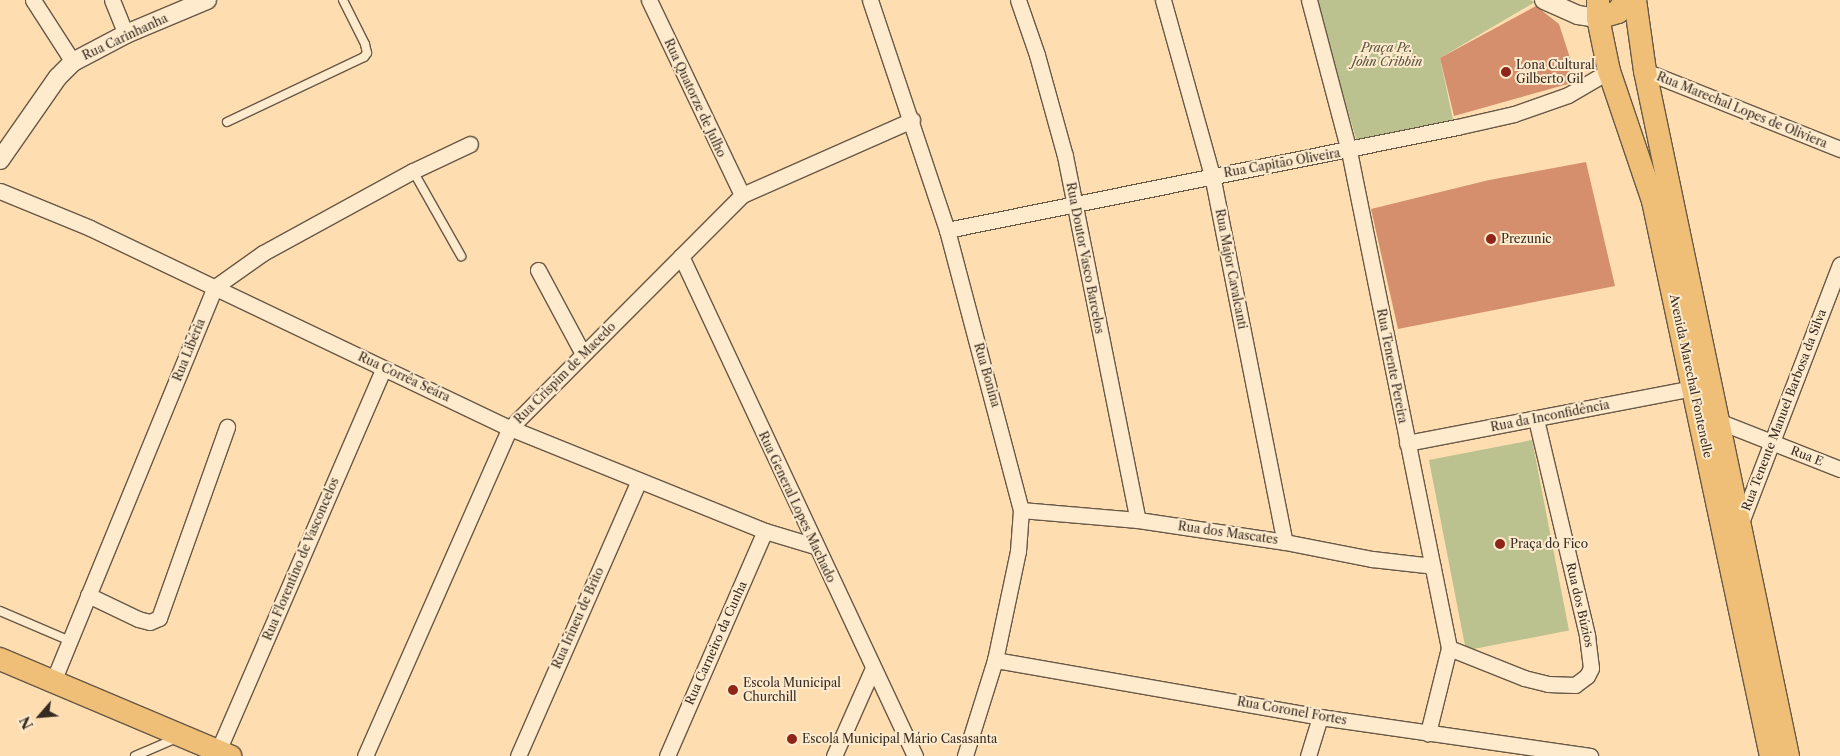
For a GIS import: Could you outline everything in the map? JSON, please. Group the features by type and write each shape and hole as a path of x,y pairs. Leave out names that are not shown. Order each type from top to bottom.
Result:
{"main road":[{"path":"1598,9 1618,12 1625,0"},
{"name":"Avenida Marechal Fontenelle","path":"1635,0 1645,71 1788,756"},
{"name":"Avenida Marechal Fontenelle","path":"1598,9 1609,71 1653,201 1771,756"},
{"path":"0,659 52,684 224,753"}],"street":[{"path":"33,0 73,62"},
{"path":"112,0 126,34"},
{"name":"Rua Carinhanha","path":"0,160 58,77 73,62 126,34 207,0"},
{"name":"Rua Quatorze de Julho","path":"649,0 742,196"},
{"name":"Rua Bonina","path":"870,0 912,120 947,230 1021,510 1018,551 994,660 965,756"},
{"name":"Rua Doutor Vasco Barcelos","path":"1018,0 1048,93 1074,202 1138,520"},
{"name":"Rua Major Cavalcanti","path":"1162,0 1212,175 1285,542"},
{"name":"Rua Tenente Pereira","path":"1309,0 1349,150 1449,648 1428,733"},
{"path":"1544,0 1578,15 1598,9"},
{"name":"Rua Capitão Oliveira","path":"947,230 1074,202 1349,150 1514,114 1568,95 1609,71"},
{"name":"Rua Marechal Lopes de Oliviera","path":"1645,71 1840,149"},
{"name":"Rua Crispim de Macedo","path":"365,756 510,428 742,196 912,120"},
{"path":"215,287 263,253 413,171 470,144"},
{"name":"Rua Corrêa Seára","path":"0,191 90,228 510,428 765,531 815,546"},
{"name":"Rua General Lopes Machado","path":"681,256 815,546 915,756"},
{"name":"Rua Tenente Manuel Barbosa da Silva","path":"1739,528 1770,442 1840,265"},
{"path":"538,270 583,354"},
{"name":"Rua Libéria","path":"52,684 215,287"},
{"name":"Rua Florentino de Vasconcelos","path":"224,753 384,368"},
{"name":"Rua da Inconfidência","path":"1407,443 1536,420 1694,388"},
{"name":"Rua dos Búzios","path":"1449,648 1524,678 1548,684 1575,684 1588,676 1591,668 1588,635 1536,420"},
{"name":"Rua E","path":"1718,421 1840,468"},
{"path":"88,596 138,619 150,622 159,618 227,426"},
{"name":"Rua Irineu de Brito","path":"518,756 639,480"},
{"name":"Rua dos Mascates","path":"1021,510 1138,520 1285,542 1372,560 1432,566"},
{"name":"Rua Carneiro da Cunha","path":"667,756 765,531"},
{"name":"Rua Coronel Fortes","path":"994,660 1320,717 1590,756"},
{"path":"834,756 873,668"},
{"path":"1308,756 1320,717"}],"lane":[{"path":"227,122 364,57 367,53 365,44 343,0"},
{"path":"413,171 461,256"},
{"path":"0,612 70,642"},
{"path":"135,756 182,736"}],"green space":[{"name":"Praça Pe. John Cribbin","path":"1315,0 1530,0 1535,2 1440,58 1453,120 1358,145"},
{"name":"Praça do Fico","path":"1532,440 1569,630 1466,650 1429,460"}],"building":[{"name":"Lona Cultural Gilberto Gil","path":"1536,6 1559,24 1571,61 1568,84 1454,116 1440,58"},
{"name":"Prezunic","path":"1586,162 1615,286 1398,329 1371,209 1489,180"}],"place":[{"name":"Lona Cultural Gilberto Gil","path":"1506,72"},
{"name":"Prezunic","path":"1491,239"},
{"name":"Praça do Fico","path":"1500,544"},
{"name":"Escola Municipal Churchill","path":"733,690"},
{"name":"Escola Municipal Mário Casasanta","path":"792,739"}]}
